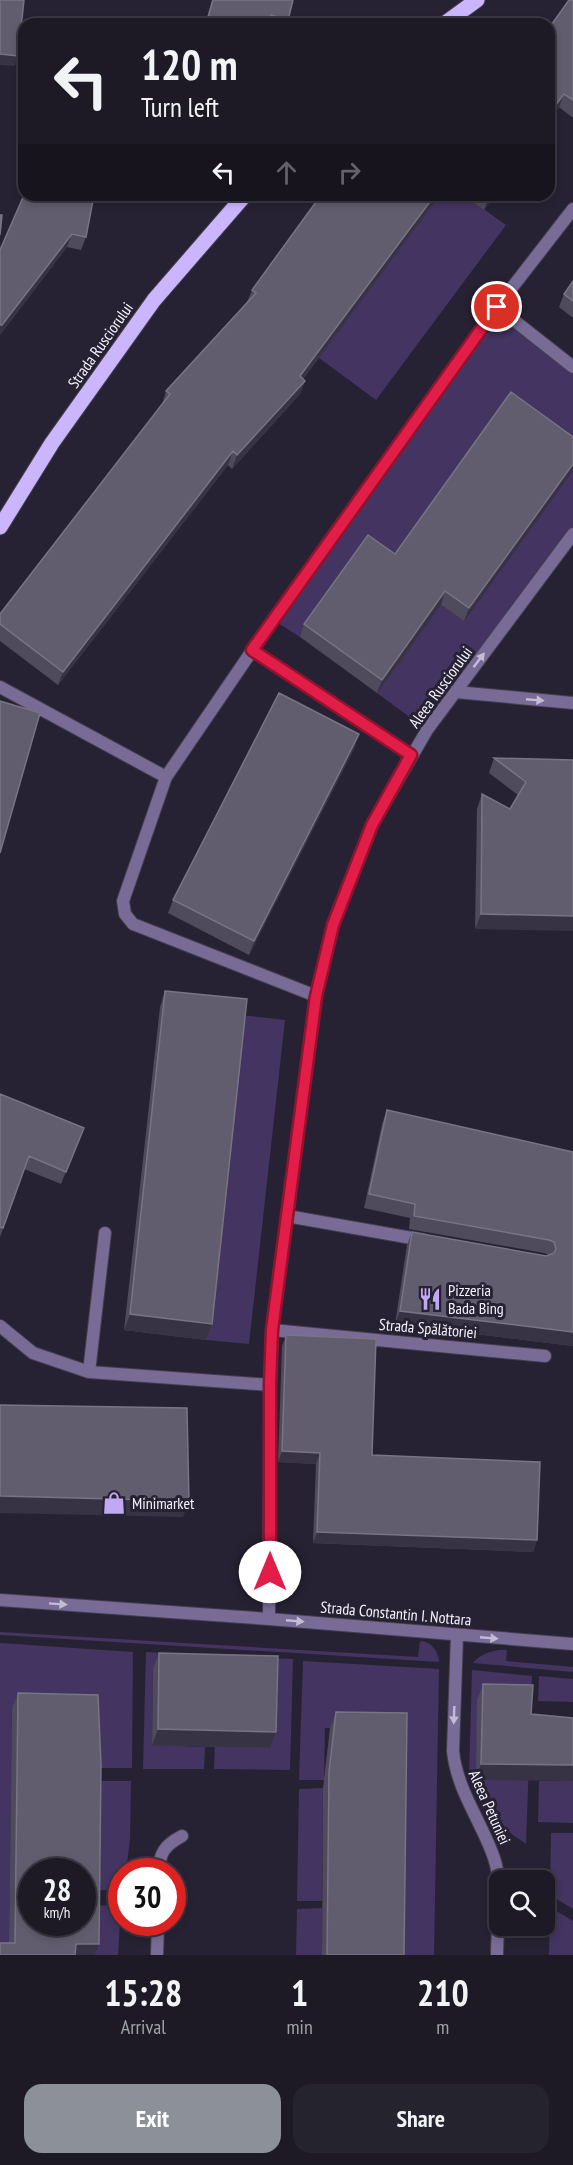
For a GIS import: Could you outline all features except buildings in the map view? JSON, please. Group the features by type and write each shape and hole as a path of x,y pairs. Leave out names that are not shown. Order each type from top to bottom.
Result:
{"main road":[{"path":"452,18 477,0"},
{"name":"Strada Rusciorului","path":"0,527 52,443 154,300 240,201"}],"street":[{"path":"316,996 133,924 125,914 123,901 166,777 252,650 497,307 573,209"},
{"path":"497,307 573,367"},
{"name":"Aleea Rusciorului","path":"269,1619 272,1330 316,996 333,925 372,825 411,755 573,534"},
{"path":"252,650 411,755"},
{"path":"0,687 166,777"},
{"path":"456,692 573,703"},
{"path":"287,1216 438,1243"},
{"path":"89,1372 105,1233"},
{"path":"0,1326 33,1353 89,1372 270,1384"},
{"name":"Strada Spălătoriei","path":"272,1330 545,1356"},
{"name":"Strada Constantin I. Nottara","path":"0,1600 573,1644"},
{"name":"Aleea Petuniei","path":"457,1635 454,1767 465,1796 489,1845 498,1871 496,1955"},
{"path":"161,1858 161,1854 172,1842 182,1836"},
{"path":"157,1955 158,1936"}],"shaded area":[{"path":"436,201 472,201 506,225 376,400 319,358"},
{"path":"497,307 573,367 573,454 390,567 363,549 300,637 273,620"},
{"path":"573,470 573,534 427,730 377,693 441,605 464,621"},
{"path":"241,1015 285,1020 249,1344 206,1340"},
{"path":"0,1632 418,1657 420,1641 424,1641 434,1648 439,1662 0,1635"},
{"path":"0,1643 133,1652 132,1768 95,1768 12,1710 9,1955 0,1955"},
{"path":"507,1650 506,1661 573,1667 573,1672 473,1663 482,1655"},
{"path":"146,1652 209,1655 153,1670 152,1745 205,1747 204,1769 143,1769"},
{"path":"218,1656 293,1659 290,1770 214,1769"},
{"path":"303,1661 439,1669 434,1955 398,1955 401,1729 325,1728 324,1780 299,1780"},
{"path":"472,1670 532,1676 526,1844 491,1815 472,1787 469,1776"},
{"path":"539,1676 573,1679 573,1702 538,1701"},
{"path":"95,1781 131,1781 128,1858 108,1858 108,1890 96,1890"},
{"path":"539,1781 573,1781 573,1823 538,1822"},
{"path":"323,1788 322,1901 297,1901 299,1789"},
{"path":"551,1833 573,1833 573,1909 555,1898 555,1870 550,1870"},
{"path":"96,1905 108,1906 108,1936 119,1936 118,1955 93,1955 93,1936 96,1936"},
{"path":"322,1908 322,1955 296,1955 297,1909"},
{"path":"555,1910 573,1921 573,1955 549,1955 549,1936 555,1936"}],"place":[{"name":"Pizzeria Bada Bing","path":"430,1299"},
{"name":"Minimarket","path":"114,1503"}],"route":[{"path":"270,1572 272,1330 316,996 333,925 372,825 411,755 252,650 497,307"}]}
